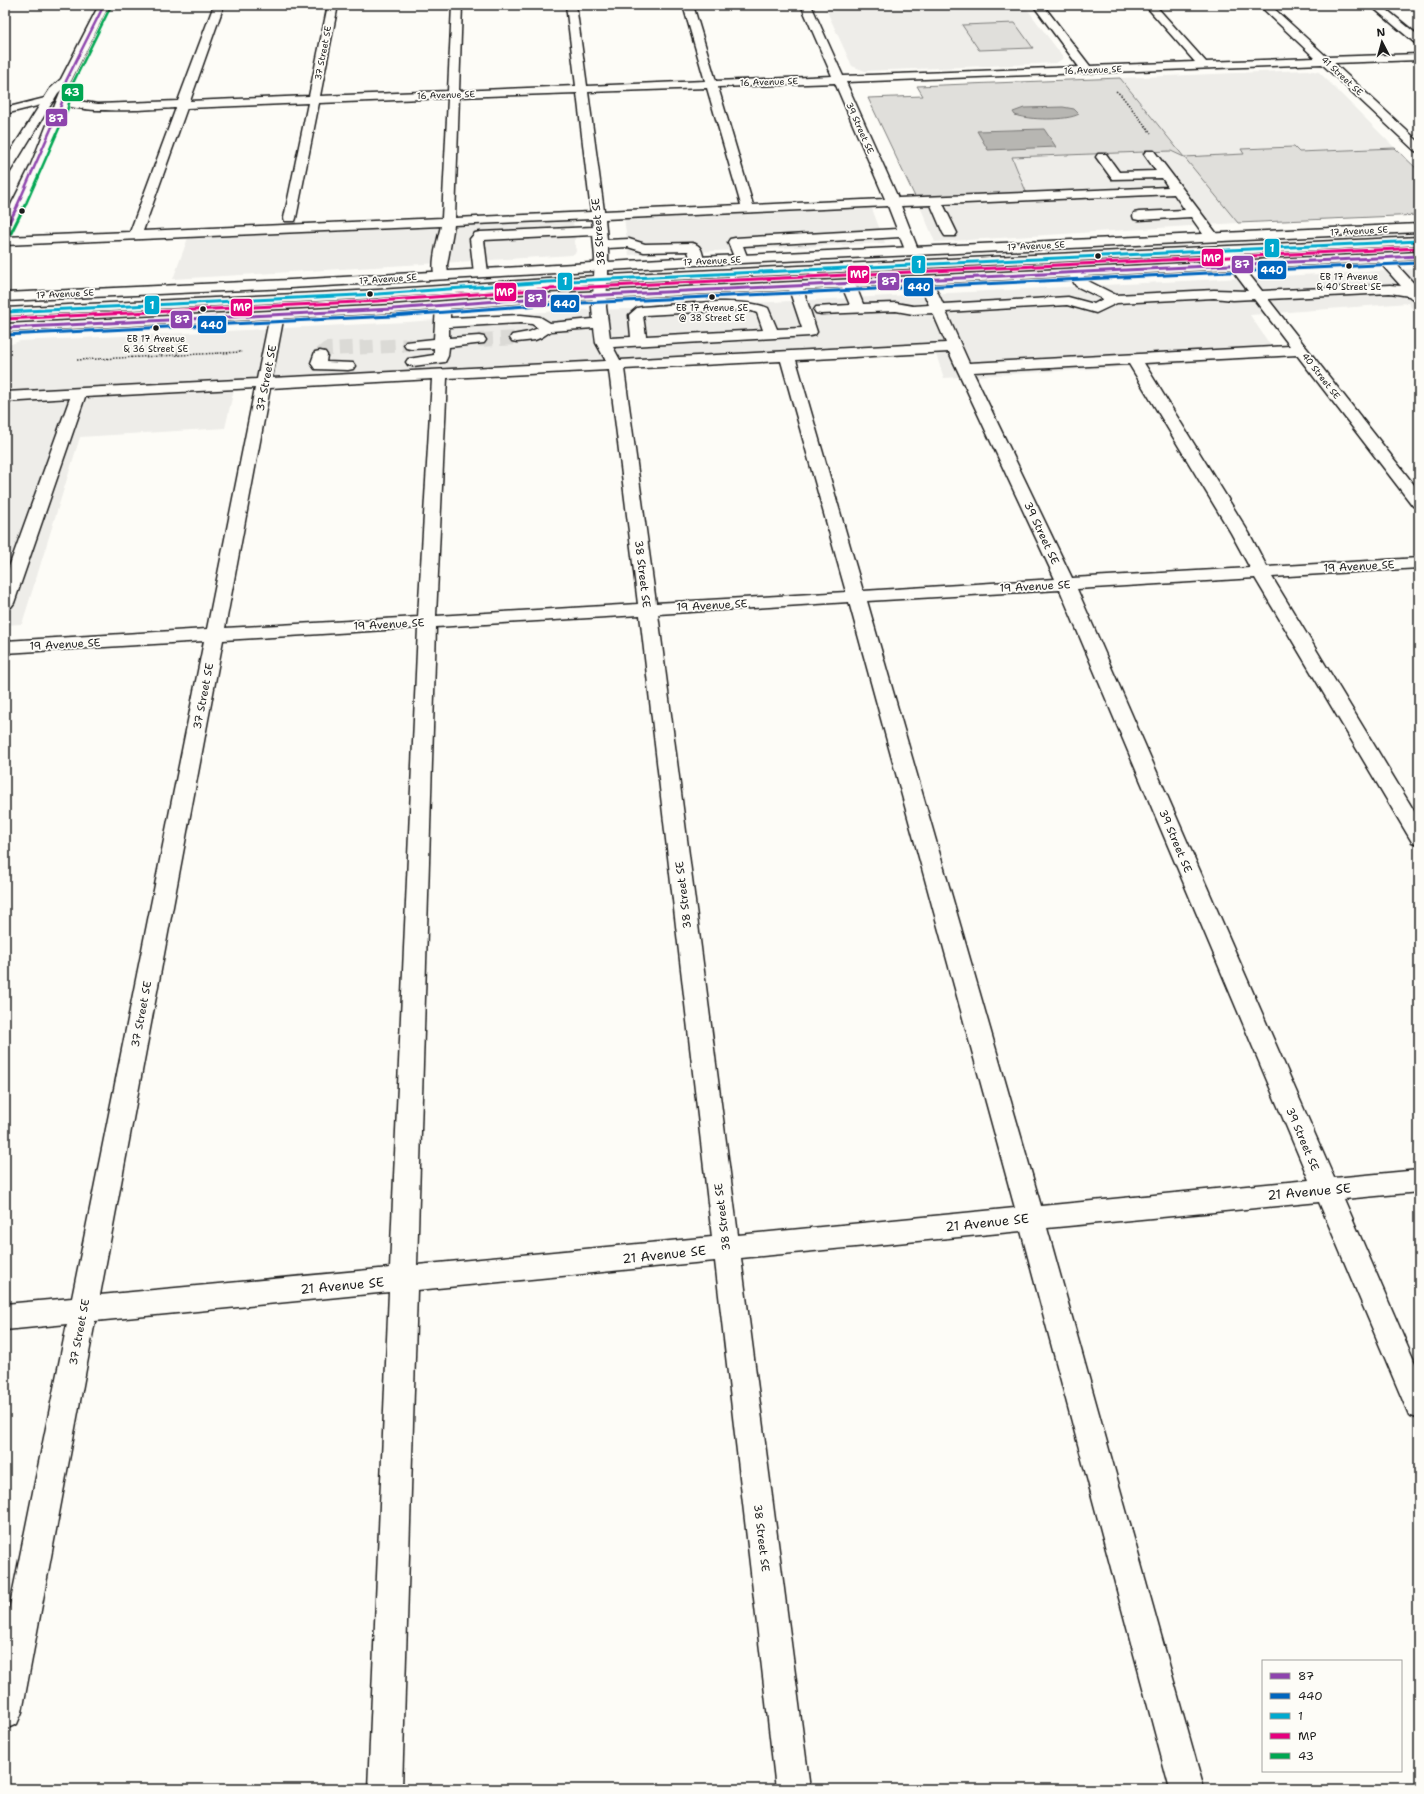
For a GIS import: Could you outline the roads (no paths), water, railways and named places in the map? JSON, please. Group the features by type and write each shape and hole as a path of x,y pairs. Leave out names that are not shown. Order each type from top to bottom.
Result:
{"street":[{"path":"5,170 54,92 66,81 104,5"},
{"path":"136,235 219,5"},
{"name":"37 Street SE","path":"290,218 333,5"},
{"path":"441,275 440,265 448,222 456,5"},
{"name":"38 Street SE","path":"571,5 598,215 602,333 616,364 617,382 648,609 793,1789"},
{"path":"688,5 713,85 748,208"},
{"name":"39 Street SE","path":"806,5 893,202 912,252"},
{"path":"1038,5 1086,70"},
{"path":"1150,5 1204,66"},
{"name":"41 Street SE","path":"1264,5 1419,148"},
{"path":"1375,5 1419,41"},
{"name":"16 Avenue SE","path":"63,100 72,104 90,107 120,108 1419,57"},
{"path":"5,230 36,167 57,117 67,91 66,81"},
{"path":"5,111 30,106 49,100"},
{"name":"16 Avenue SE","path":"57,117 120,108"},
{"path":"5,114 37,118"},
{"path":"1150,154 1213,238"},
{"path":"1102,157 1116,176 1165,174"},
{"path":"5,241 1178,190"},
{"path":"934,200 950,234"},
{"path":"794,206 806,238"},
{"path":"1139,216 1195,213"},
{"name":"17 Avenue SE","path":"5,328 443,306 601,281 697,261 1419,228"},
{"path":"481,272 477,238 480,236 599,231"},
{"path":"741,259 735,242 904,233"},
{"path":"5,312 1419,241"},
{"path":"600,244 629,243 644,248 692,246 694,248 697,261"},
{"name":"40 Street SE","path":"1223,250 1419,502"},
{"name":"17 Avenue SE","path":"5,297 290,284 481,272 601,281 796,286 925,280 1078,278 1234,265 1419,256"},
{"path":"1383,258 1416,295"},
{"path":"1068,301 1078,278 1114,298"},
{"name":"39 Street SE","path":"925,280 954,347 1066,584 1325,1190 1419,1405"},
{"path":"848,284 858,308"},
{"path":"411,345 442,333 521,319 535,320 547,327 602,333 638,341 810,332 796,286"},
{"path":"821,310 896,307 912,310 1068,301 1096,309 1114,298 1214,294 1233,296 1390,289 1416,295"},
{"path":"320,355 318,363 320,366 325,367 431,361 440,359 443,306"},
{"path":"638,341 636,315 642,311 729,306 755,307 763,311 771,334"},
{"name":"37 Street SE","path":"5,1712 265,383 277,315"},
{"path":"517,334 534,336 540,334 547,327"},
{"path":"442,333 479,335"},
{"path":"5,396 954,347"},
{"path":"964,368 1301,350"},
{"path":"786,355 856,596 1031,1218 1187,1789"},
{"path":"1134,359 1240,532 1260,572 1419,837"},
{"path":"385,1789 427,622 440,373"},
{"path":"5,603 79,393"},
{"name":"19 Avenue SE","path":"5,647 1419,563"},
{"name":"21 Avenue SE","path":"5,1317 1419,1181"}],"tunnel":[{"path":"479,340 517,338"},
{"path":"320,355 327,349 411,345"}],"place":[{"name":"EB 17 Avenue & 40 Street SE","path":"1349,266"},
{"name":"EB 17 Avenue SE @ 38 Street SE","path":"712,297"},
{"name":"EB 17 Avenue & 36 Street SE","path":"156,328"}]}
